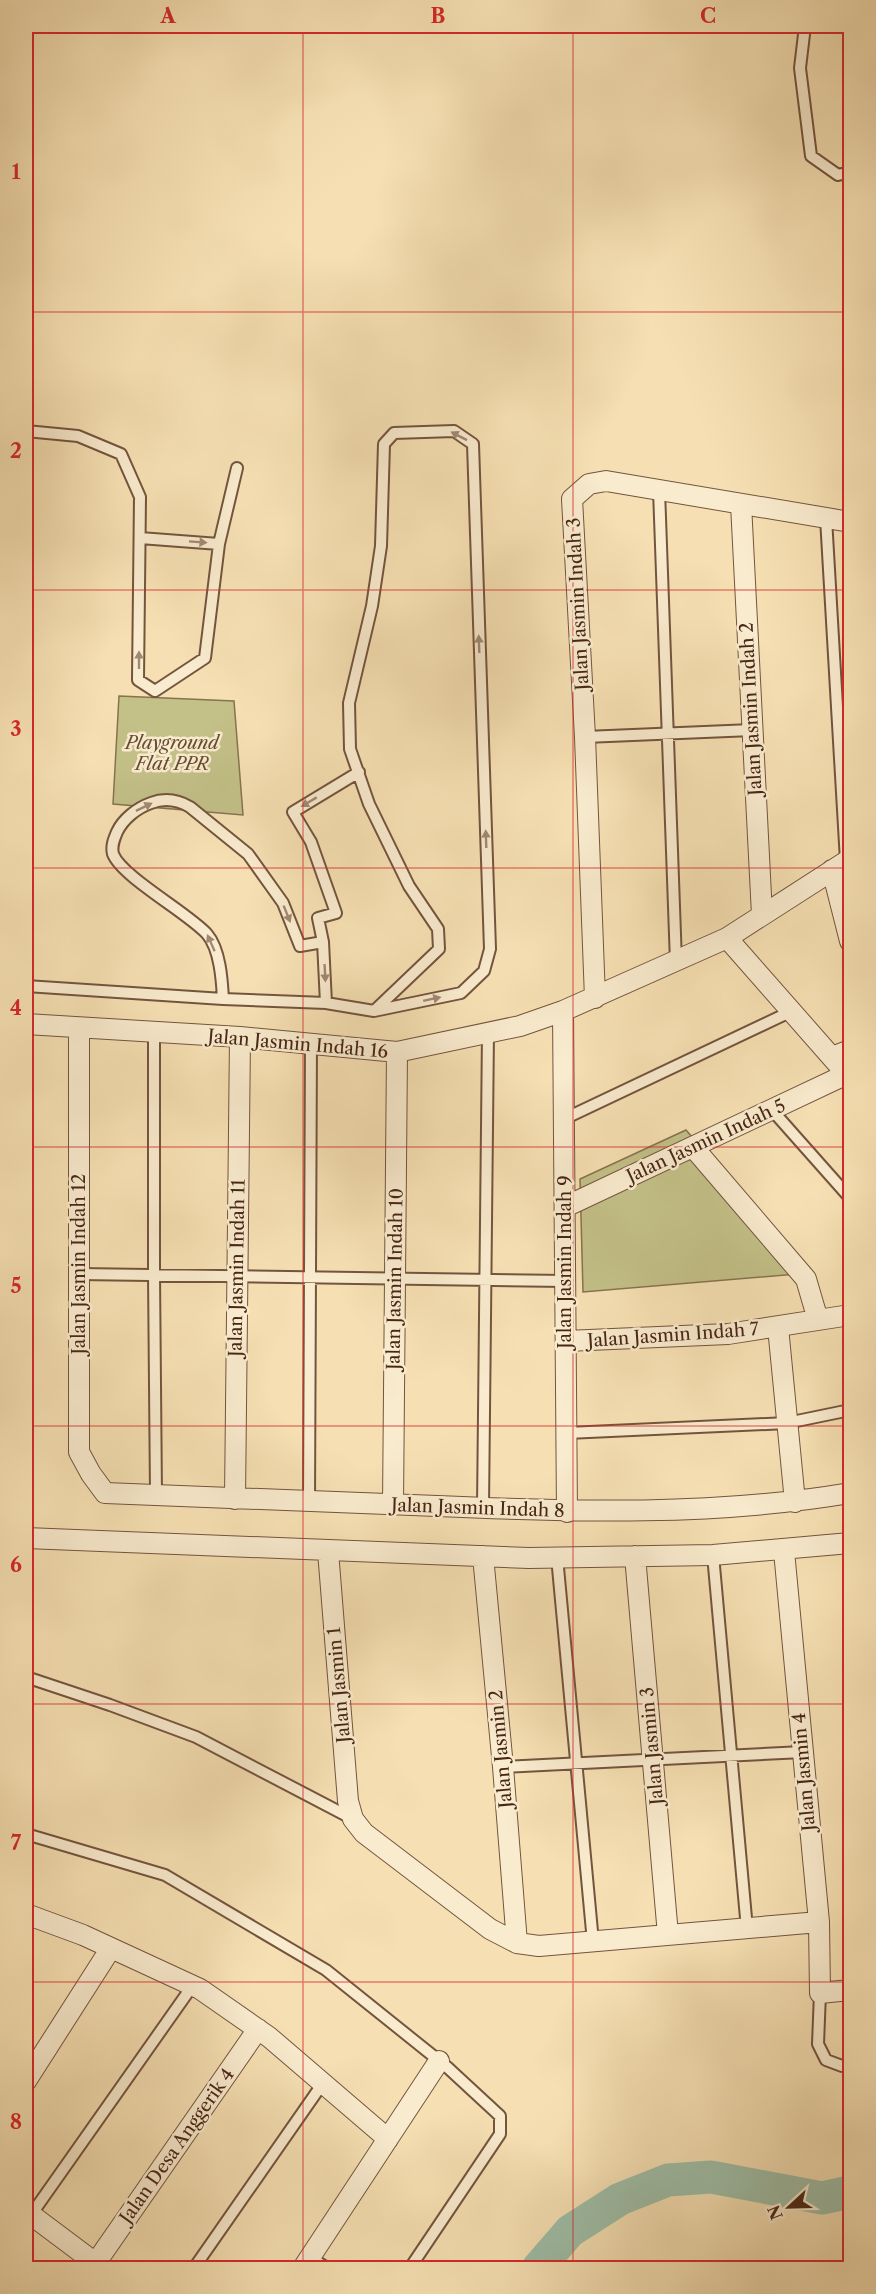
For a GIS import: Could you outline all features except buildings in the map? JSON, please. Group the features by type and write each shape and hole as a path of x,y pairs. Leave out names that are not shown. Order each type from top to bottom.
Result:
{"street":[{"name":"Jalan Jasmin Indah 3","path":"595,998 585,737 572,499 589,484 606,481 850,522"},
{"name":"Jalan Jasmin Indah 2","path":"741,504 762,915"},
{"name":"Jalan Jasmin Indah 16","path":"26,1024 240,1037 398,1052 520,1026 595,998 727,938 843,863"},
{"path":"843,863 850,941"},
{"path":"727,938 849,1076"},
{"name":"Jalan Jasmin Indah 9","path":"563,1011 567,1512"},
{"name":"Jalan Jasmin Indah 12","path":"79,1028 79,1452 105,1493"},
{"name":"Jalan Jasmin Indah 11","path":"235,1499 240,1037"},
{"path":"832,1057 850,1050"},
{"name":"Jalan Jasmin Indah 10","path":"393,1505 398,1052"},
{"name":"Jalan Jasmin Indah 5","path":"565,1207 849,1076"},
{"path":"693,1147 806,1279 818,1320"},
{"name":"Jalan Jasmin Indah 7","path":"566,1341 728,1334 850,1315"},
{"path":"778,1327 795,1502"},
{"name":"Jalan Jasmin Indah 8","path":"105,1493 567,1512 745,1507 850,1493"},
{"path":"26,1538 328,1551 557,1557 713,1555 784,1551 850,1543"},
{"name":"Jalan Jasmin 1","path":"328,1551 348,1801 353,1819"},
{"name":"Jalan Jasmin 4","path":"784,1551 819,1922 820,1993"},
{"name":"Jalan Jasmin 2","path":"483,1556 517,1943"},
{"name":"Jalan Jasmin 3","path":"635,1556 668,1935"},
{"path":"353,1819 364,1833 490,1929 517,1943 539,1946 819,1922"},
{"path":"26,1914 111,1948 193,1985 258,2029 388,2139"},
{"path":"26,2081 111,1948"},
{"path":"820,1993 850,1990"},
{"name":"Jalan Desa Anggerik 4","path":"98,2266 258,2029"},
{"path":"314,2265 388,2139 439,2061"},
{"path":"27,2217 98,2266"}],"lane":[{"path":"805,26 800,68 811,156 838,175 850,172"},
{"path":"26,431 78,435 121,454 140,497 138,680 155,691 205,658 219,544 237,468"},
{"path":"26,986 223,999 326,1003 374,1011 460,993 484,972 490,949 473,444 454,431 394,433 384,444 381,546 372,606 349,703 350,749 369,804 409,886 438,929 439,949 374,1011"},
{"path":"659,490 676,962"},
{"path":"826,518 843,863"},
{"path":"140,538 219,544"},
{"path":"585,737 752,730"},
{"path":"326,1003 323,942 318,918 336,913 311,842 293,812 358,772"},
{"path":"223,999 222,969 208,935 129,872 115,857 112,844 119,827 132,813 160,801 181,802 190,807 248,854 283,903 300,946 323,942"},
{"path":"564,1119 792,1011"},
{"path":"154,1032 156,1495"},
{"path":"483,1508 488,1032"},
{"path":"309,1502 312,1278 311,1044"},
{"path":"772,1110 850,1198"},
{"path":"79,1274 566,1281"},
{"path":"567,1433 787,1424 850,1410"},
{"path":"713,1555 747,1929"},
{"path":"557,1557 593,1942"},
{"path":"26,1677 196,1737 353,1819"},
{"path":"503,1767 803,1752"},
{"path":"26,1834 165,1875 326,1970 439,2061 500,2116 500,2134 410,2268"},
{"path":"27,2217 193,1985"},
{"path":"820,1993 819,2044 826,2060 842,2066 850,2065"},
{"path":"194,2268 323,2083"}],"green space":[{"name":"Playground Flat PPR","path":"119,696 234,701 243,815 113,804"},
{"path":"686,1130 810,1273 583,1292 580,1179"}],"waterway":[{"path":"538,2268 570,2231 620,2199 668,2180 711,2177 822,2198 850,2192"}]}
